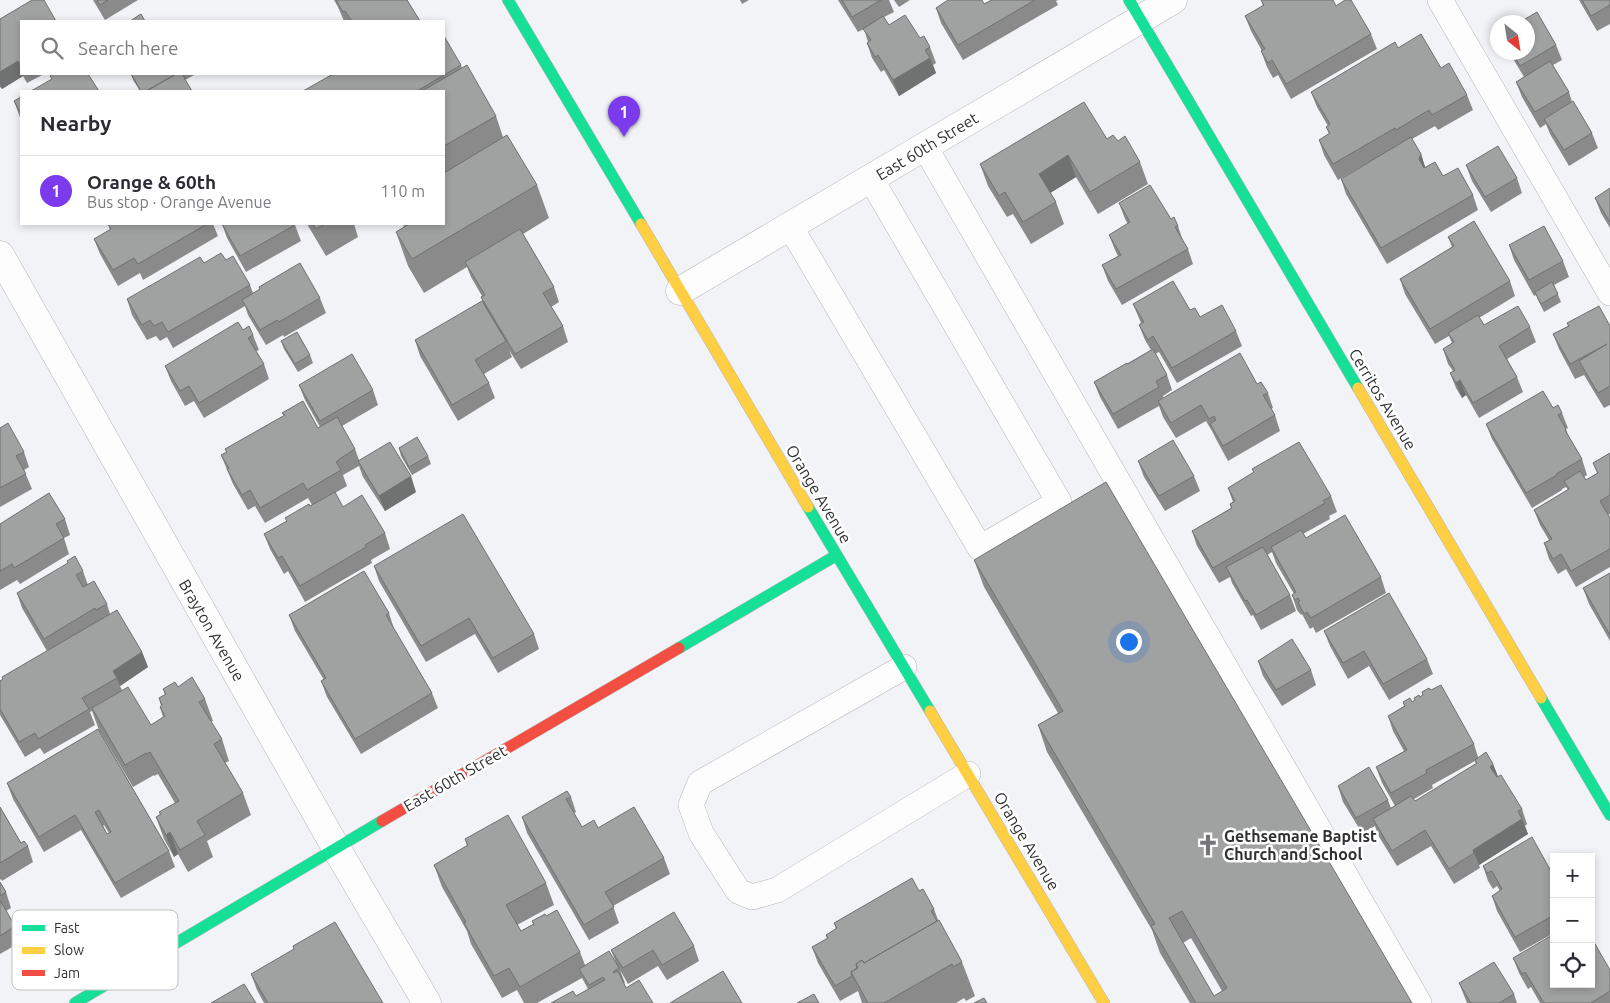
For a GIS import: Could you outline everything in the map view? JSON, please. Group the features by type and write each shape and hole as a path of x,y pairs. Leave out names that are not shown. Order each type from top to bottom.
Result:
{"street":[{"name":"Orange Avenue","path":"508,0 1104,1003"},
{"name":"East 60th Street","path":"680,291 925,147 1134,10 1173,0"},
{"name":"Cerritos Avenue","path":"1134,10 1610,815"},
{"name":"Brayton Avenue","path":"0,255 336,848 427,1003"},
{"name":"East 60th Street","path":"178,942 837,555"},
{"name":"East 60th Street","path":"76,1003 98,990"}],"lane":[{"path":"1440,0 1610,293"},
{"path":"925,147 1419,1003"},
{"path":"790,226 980,548 1059,502 871,179"},
{"path":"904,667 700,783 691,805 701,833 738,891 752,897 777,890 968,774"}],"building":[{"path":"32,0 44,0 55,20 20,20 20,65 18,61 0,72 0,19"},
{"path":"97,0 108,0 100,5"},
{"path":"336,0 407,0 419,20 351,20 345,11 343,12"},
{"path":"842,0 881,0 852,17"},
{"path":"948,0 982,0 984,4 992,0 1035,0 958,45 936,8"},
{"path":"1261,0 1333,0 1336,6 1345,0 1351,0 1371,34 1286,84 1272,60 1268,63 1261,51 1265,49 1245,16 1264,5"},
{"path":"1582,0 1610,0 1610,5 1591,16"},
{"path":"1537,12 1556,45 1535,57 1535,15 1532,15"},
{"path":"141,14 144,20 132,20"},
{"path":"905,15 920,38 924,36 930,47 925,50 930,58 893,80 878,55 875,57 867,43 871,40 863,29 883,16 889,25"},
{"path":"1421,34 1441,68 1449,63 1467,95 1432,115 1429,110 1333,164 1319,140 1330,133 1326,127 1330,124 1311,92 1395,42 1398,48"},
{"path":"445,38 461,65 445,74"},
{"path":"1517,60 1530,60 1520,66"},
{"path":"1550,61 1569,92 1535,112 1516,82"},
{"path":"467,65 496,116 445,145 445,90 424,90"},
{"path":"89,75 98,90 33,90 52,79 50,76"},
{"path":"132,75 174,75 148,90 140,90"},
{"path":"174,75 183,75 191,90 148,90"},
{"path":"331,75 444,75 419,90 305,90"},
{"path":"20,98 20,112 14,101"},
{"path":"1573,101 1592,133 1564,150 1544,119"},
{"path":"1084,102 1107,139 1113,135 1118,141 1125,136 1140,162 1090,192 1068,155 1039,174 1056,202 1023,222 1005,192 999,196 980,164"},
{"path":"507,135 537,185 412,259 396,232 407,225 445,225 445,172"},
{"path":"1411,137 1421,154 1419,159 1424,168 1435,162 1443,176 1458,168 1473,195 1381,248 1341,179"},
{"path":"1498,146 1517,178 1485,197 1466,165"},
{"path":"1150,185 1171,219 1174,217 1178,226 1175,227 1188,249 1116,289 1102,265 1121,255 1109,235 1130,222 1119,203"},
{"path":"1610,188 1610,222 1595,198"},
{"path":"1474,221 1510,281 1430,329 1400,279 1454,246 1448,237"},
{"path":"109,225 205,225 138,264 134,258 113,270 94,239 111,229"},
{"path":"223,225 295,225 240,256"},
{"path":"314,225 323,225 316,229"},
{"path":"1544,226 1563,261 1529,280 1509,245"},
{"path":"520,229 554,287 543,293 563,326 515,354 481,297 485,295 465,262"},
{"path":"221,253 226,260 233,256 250,285 168,332 162,322 154,326 150,320 142,325 127,299 200,257 204,263"},
{"path":"300,263 320,298 279,322 277,320 260,330 242,300 260,289 259,287"},
{"path":"1173,281 1190,310 1195,308 1200,317 1222,305 1236,331 1172,368 1153,336 1148,340 1139,325 1144,322 1133,304"},
{"path":"1552,282 1558,294 1541,304 1535,292"},
{"path":"482,301 506,341 475,360 489,383 452,405 415,340"},
{"path":"1518,306 1530,327 1499,346 1517,377 1473,403 1460,380 1456,383 1450,373 1455,370 1443,349 1454,342 1448,333 1478,315 1484,325"},
{"path":"1599,306 1610,326 1610,386 1598,393 1579,361 1607,344 1570,364 1553,334 1569,326 1567,323"},
{"path":"238,322 243,330 249,326 253,335 248,338 264,364 199,403 189,386 180,391 165,366"},
{"path":"297,332 310,355 295,364 281,341"},
{"path":"1153,349 1167,375 1156,381 1159,387 1113,414 1094,382"},
{"path":"1240,353 1257,384 1261,382 1268,393 1263,395 1275,415 1223,446 1210,424 1216,420 1214,416 1209,419 1201,405 1171,423 1158,401"},
{"path":"352,354 373,390 320,421 299,385"},
{"path":"1543,391 1553,408 1558,405 1562,413 1558,415 1582,459 1526,493 1486,424"},
{"path":"303,401 318,428 337,417 355,449 336,462 341,470 307,490 303,483 260,508 250,490 242,495 221,455 227,452 225,449 285,415 282,413"},
{"path":"8,423 24,452 16,456 26,474 0,488 0,428"},
{"path":"417,437 428,456 409,467 399,448"},
{"path":"1173,440 1194,476 1159,496 1138,461"},
{"path":"390,442 411,476 379,496 358,461"},
{"path":"1299,442 1331,496 1323,501 1325,503 1213,568 1192,531 1232,508 1230,504 1235,501 1228,488 1254,472 1252,469"},
{"path":"1610,453 1610,495 1600,501 1610,518 1610,549 1571,571 1561,554 1553,559 1544,543 1552,539 1534,510 1569,489 1564,481 1580,471 1586,480 1598,473 1593,463"},
{"name":"Gethsemane Baptist Church and School","path":"1106,482 1412,1003 1196,1003 1151,926 1155,924 1038,725 1063,711 974,560","holes":["1182,911 1227,988 1214,996 1169,918"]},
{"path":"335,492 343,507 362,495 385,533 365,545 366,547 300,586 282,556 278,558 264,534 287,521 285,518"},
{"path":"49,493 65,519 56,524 64,538 14,568 12,564 0,571 0,524"},
{"path":"463,514 534,634 493,658 469,618 421,646 374,566"},
{"path":"1345,515 1381,577 1311,618 1307,612 1304,614 1298,602 1300,601 1298,598 1295,600 1292,595 1296,592 1271,547 1301,530 1306,538"},
{"path":"1263,547 1290,595 1256,615 1247,600 1245,601 1226,567"},
{"path":"75,556 83,571 76,575 83,587 94,581 107,604 96,610 95,608 44,639 17,593 68,563 67,561"},
{"path":"364,571 389,613 386,615 432,693 355,739 321,681 326,678 289,615"},
{"path":"1610,573 1610,635 1583,588"},
{"path":"1389,593 1427,659 1383,684 1364,651 1343,663 1324,631"},
{"path":"117,610 142,652 113,671 117,678 82,698 89,709 38,739 35,733 19,742 0,709 0,681 3,679 2,677"},
{"path":"1292,639 1311,670 1276,690 1258,661"},
{"path":"192,677 205,699 199,702 222,739 214,744 243,793 197,821 205,835 180,850 170,832 166,835 156,817 161,814 159,812 179,801 150,752 125,765 92,708 128,687 151,725 165,716 160,707 162,705 159,698 166,694 163,689 175,682 178,687"},
{"path":"1441,685 1474,744 1426,770 1427,773 1391,793 1376,767 1407,750 1388,716 1405,706 1403,702 1410,698 1412,702 1415,700 1414,698 1423,695 1422,692"},
{"path":"98,729 169,851 115,883 75,815 39,837 7,783","holes":["99,810 111,832 107,834 95,812"]},
{"path":"1486,752 1493,764 1490,767 1497,777 1501,775 1522,809 1518,811 1522,819 1473,850 1474,853 1449,869 1425,830 1392,851 1373,819 1411,796 1415,801 1477,763 1475,760"},
{"path":"1369,767 1388,800 1356,818 1338,786"},
{"path":"567,791 571,797 566,799 582,827 594,820 598,828 634,807 664,858 605,892 614,907 584,925 522,817"},
{"path":"0,807 21,843 24,841 28,846 0,863"},
{"path":"508,815 546,883 506,905 521,931 534,924 532,921 557,910 580,952 520,987 509,968 494,976 434,865 468,845 465,839"},
{"path":"1532,837 1550,869 1550,917 1515,937 1492,896 1502,889 1492,871 1487,873 1483,866"},
{"path":"912,878 919,891 923,889 934,909 931,911 937,921 864,963 862,960 856,964 857,968 851,972 852,976 835,986 812,947 828,938 826,935 837,928 834,923"},
{"path":"0,882 6,892 0,896"},
{"path":"0,900 12,921 12,928 0,936"},
{"path":"674,912 694,946 662,965 653,950 623,968 611,950"},
{"path":"939,920 962,962 953,967 952,964 884,1003 868,1003 851,972 858,968 856,964 862,960 864,963"},
{"path":"335,922 383,1003 268,1003 251,974 294,949 293,946"},
{"path":"1550,936 1550,988 1595,988 1595,944 1610,970 1610,991 1591,1003 1544,1003 1525,972 1522,974 1513,958"},
{"path":"609,951 619,968 613,972 618,971 626,988 639,980 653,1003 551,1003 573,991 576,996 605,980 603,977 589,985 579,969"},
{"path":"1494,962 1514,994 1499,1003 1471,1003 1459,983"},
{"path":"723,971 742,1003 670,1003"},
{"path":"244,984 256,1003 211,1003"},
{"path":"814,994 819,1003 797,1003"},
{"path":"984,998 987,1003 974,1003"}],"traffic: fast":[{"path":"508,0 641,224"},
{"path":"1129,0 1358,388"},
{"path":"808,507 930,711"},
{"path":"679,648 837,555"},
{"path":"1541,698 1610,815"},
{"path":"178,942 382,821"},
{"path":"75,1003 97,990"}],"traffic: slow":[{"path":"641,224 808,507"},
{"path":"1358,388 1541,698"},
{"path":"930,711 1104,1003"}],"traffic: jam":[{"path":"382,821 679,648"}],"place":[{"name":"Orange & 60th","path":"624,137"},
{"name":"Gethsemane Baptist Church and School","path":"1208,845"}]}
